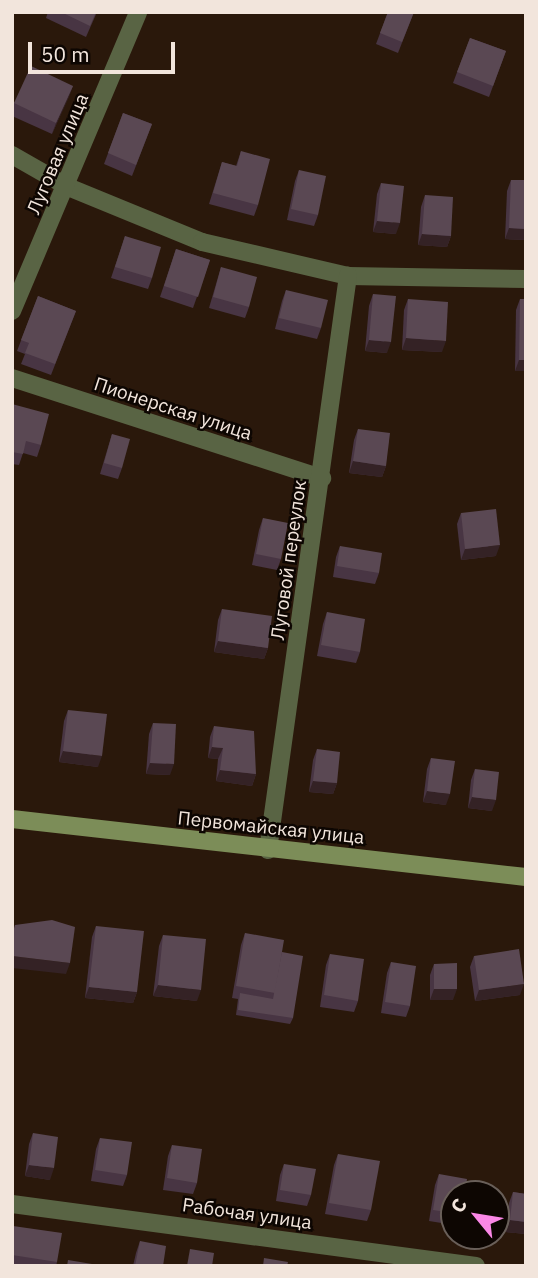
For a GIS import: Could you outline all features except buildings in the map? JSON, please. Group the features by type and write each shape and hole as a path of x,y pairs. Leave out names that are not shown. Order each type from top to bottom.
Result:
{"main road":[{"name":"Первомайская улица","path":"12,819 526,877"}],"street":[{"name":"Луговая улица","path":"12,311 68,187 138,12"},
{"path":"12,155 68,187 202,242 348,276 526,279"},
{"name":"Луговой переулок","path":"268,850 322,478 348,276"},
{"name":"Пионерская улица","path":"12,378 322,478"},
{"name":"Рабочая улица","path":"12,1204 476,1266"}]}
